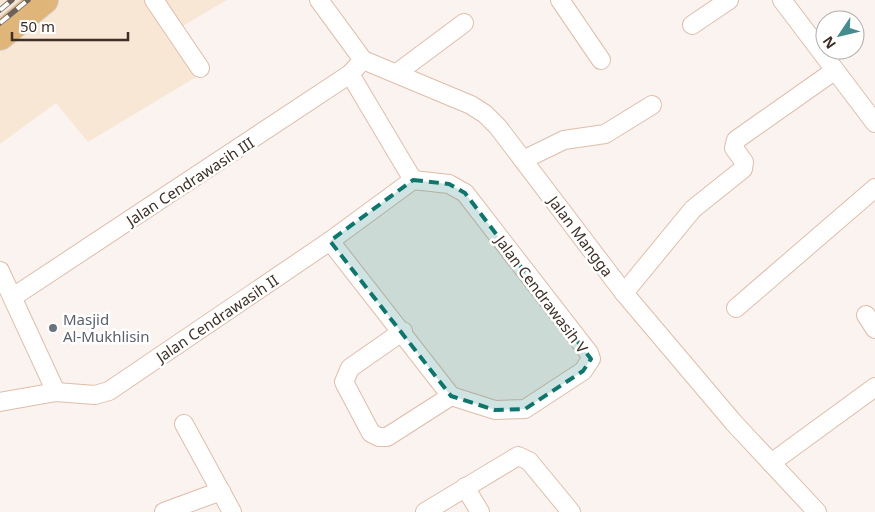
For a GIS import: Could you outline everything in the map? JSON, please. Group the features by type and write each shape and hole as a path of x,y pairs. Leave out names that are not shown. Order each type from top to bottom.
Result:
{"main road":[{"path":"0,36 44,0"}],"street":[{"path":"154,0 200,68"},
{"path":"560,0 601,60"},
{"path":"692,25 730,0"},
{"path":"782,0 834,72 875,123"},
{"path":"322,1 364,60"},
{"path":"397,73 464,24"},
{"name":"Jalan Mangga","path":"364,60 397,73 485,114 523,160 624,293 734,423 817,512"},
{"name":"Jalan Cendrawasih III","path":"13,297 350,74 364,60"},
{"path":"624,293 693,210 742,168 744,162 734,148 736,140 834,72"},
{"path":"350,74 413,180"},
{"path":"523,160 564,140 605,134 652,105"},
{"name":"Jalan Cendrawasih II","path":"0,402 56,392 94,395 109,391 330,241 413,180"},
{"name":"Jalan Cendrawasih V","path":"413,180 449,184 465,193 589,353 591,360 583,371 525,409 495,410 451,396"},
{"path":"736,308 875,188"},
{"path":"330,241 403,331 451,396 387,437 379,437 371,433 344,382 345,375 350,368 403,331"},
{"path":"2,278 13,297 56,392"},
{"path":"771,463 875,387"},
{"path":"184,424 232,512"},
{"path":"426,512 518,456 529,460 571,512"},
{"path":"465,487 480,512"},
{"path":"164,512 221,491"}],"highlighted area":[{"path":"413,180 449,184 465,193 591,359 583,371 525,409 495,410 451,396 330,241"}],"shaded area":[{"path":"0,0 227,0 181,27 208,70 88,142 56,103 0,144"}],"railway":[{"path":"0,10 12,0"},
{"path":"0,23 28,0"}],"place":[{"name":"Masjid Al-Mukhlisin","path":"53,328"}]}
